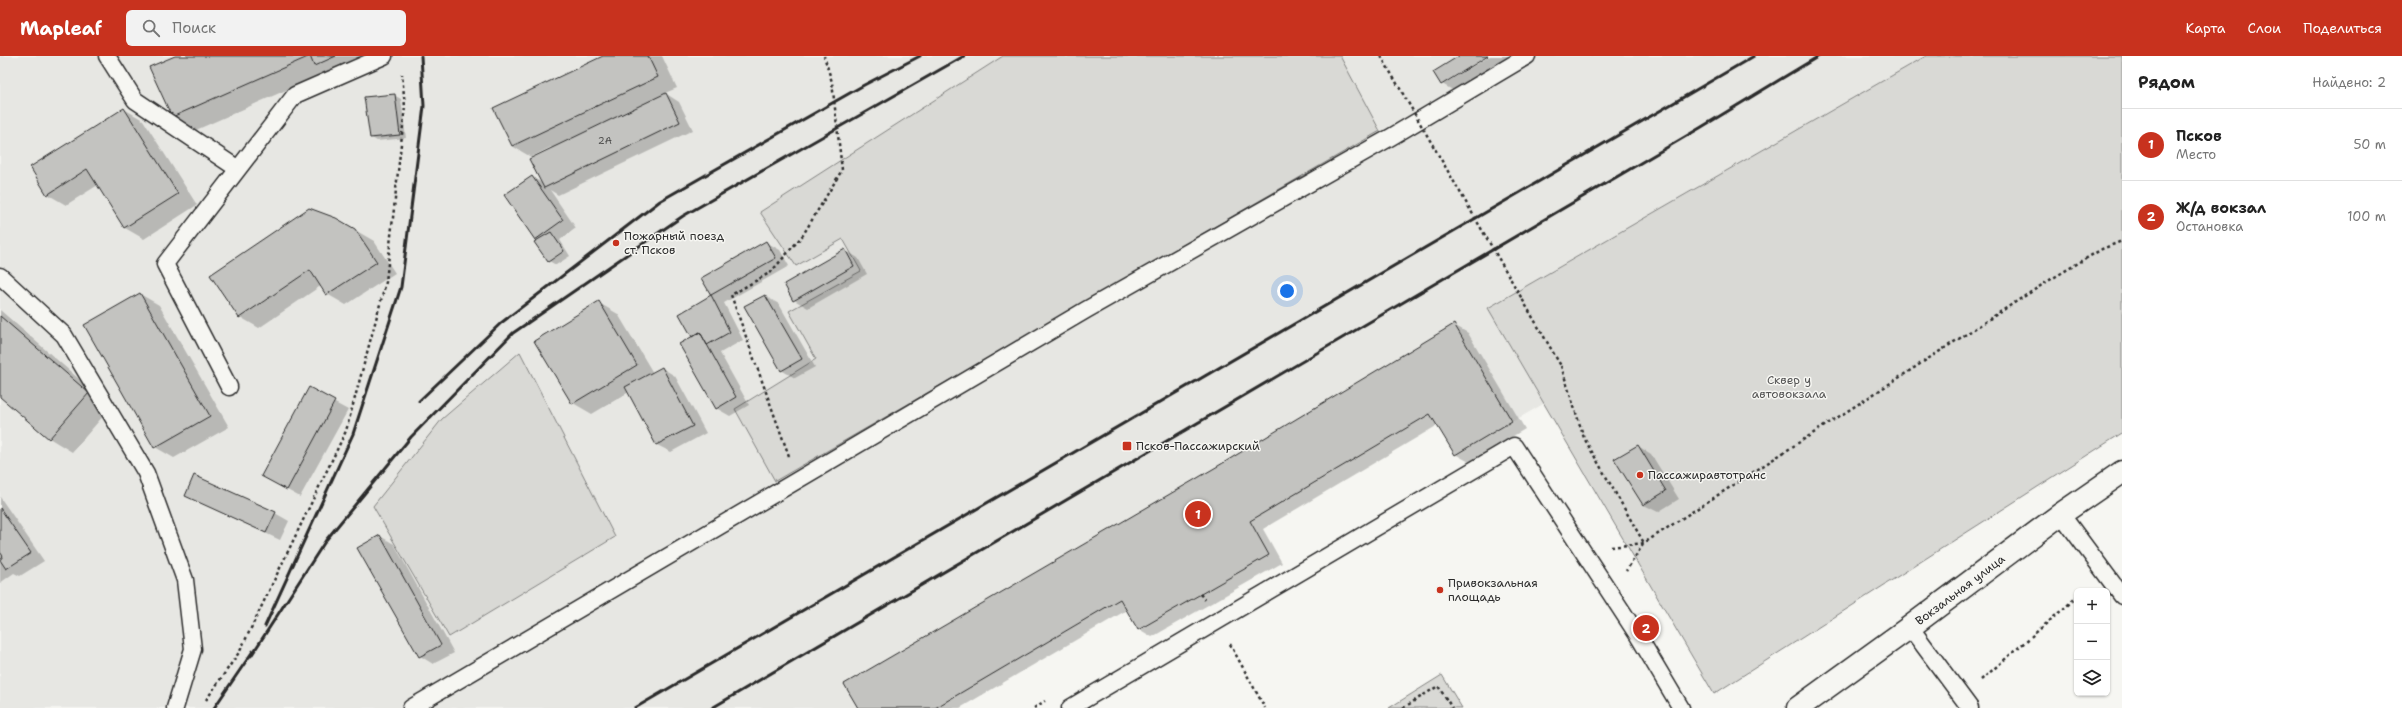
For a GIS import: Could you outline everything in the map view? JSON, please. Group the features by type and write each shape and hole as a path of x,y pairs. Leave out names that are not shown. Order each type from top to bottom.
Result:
{"main road":[{"name":"Вокзальная улица","path":"1798,708 1910,628 2061,514 2122,472"}],"lane":[{"path":"107,56 135,100 238,170"},
{"path":"229,387 165,264 295,95 384,56"},
{"path":"411,708 1093,306 1391,137 1527,56"},
{"path":"0,276 64,334 146,473 185,580 193,649 175,708"},
{"path":"1070,708 1514,446 1637,634 1681,708"},
{"path":"2061,514 2122,596"},
{"path":"1910,628 1966,702"}],"path":[{"path":"798,480 731,295 771,272 803,236 842,170 832,82 824,56"},
{"path":"1382,56 1561,366 1584,438 1644,543"},
{"path":"205,702 240,651 346,431 386,282 405,107 402,71"},
{"path":"1610,547 1644,543 2048,281 2102,249 2122,241"},
{"path":"1966,702 2074,599"},
{"path":"1218,621 1265,708"},
{"path":"1403,708 1438,686 1452,708"}],"shaded area":[{"path":"0,56 1926,56 1488,308 1545,403 1455,455 1430,414 1250,520 1269,555 1138,630 1120,599 935,708 0,708"}],"green space":[{"path":"1003,56 1340,56 1380,131 775,481 735,409 816,359 789,311 861,271 843,239 796,266 760,212"},
{"name":"Сквер у автовокзала","path":"1926,56 2122,56 2122,433 1714,694 1488,308"},
{"path":"520,352 615,537 449,637 373,506 442,419"},
{"path":"1442,675 1462,708 1389,708"}],"building":[{"path":"175,56 310,56 172,117 149,67"},
{"path":"310,56 336,56 314,66"},
{"path":"603,56 648,56 658,77 512,146 493,108"},
{"path":"1459,56 1488,56 1441,85 1433,72"},
{"path":"666,93 680,122 544,188 529,159"},
{"path":"395,94 400,135 370,138 364,97"},
{"path":"124,108 178,194 124,228 87,169 47,195 30,167"},
{"path":"532,176 563,220 535,240 504,195"},
{"path":"309,208 336,218 355,229 377,262 326,295 310,270 239,318 210,275"},
{"path":"551,232 564,251 548,262 534,242"},
{"path":"766,241 776,258 711,295 701,278"},
{"path":"845,249 854,266 793,301 784,284"},
{"path":"140,293 210,416 154,448 84,325"},
{"path":"711,295 730,332 707,345 700,332 692,337 679,314"},
{"path":"765,295 802,359 781,371 744,306"},
{"path":"599,301 637,365 572,404 534,341"},
{"path":"0,316 89,393 49,439 0,397"},
{"path":"1454,324 1512,421 1455,455 1430,414 1250,521 1269,555 1138,630 1120,599 935,708 858,708 844,684 1218,466"},
{"path":"700,332 736,397 716,409 679,344"},
{"path":"662,367 693,426 656,445 625,387"},
{"path":"309,387 335,401 287,490 261,476"},
{"name":"Пассажиравтотранс","path":"1638,445 1666,491 1643,505 1614,459"},
{"path":"194,475 276,512 266,533 185,496"},
{"path":"0,508 31,553 6,569 0,560 3,556 0,552"},
{"path":"380,535 441,645 419,657 357,548"}],"railway":[{"path":"265,626 353,434 401,287 424,106 421,56"},
{"path":"419,401 501,323 660,201 864,85 920,56"},
{"path":"251,656 326,540 411,437 513,333 683,216 964,56"},
{"path":"635,708 1754,56"},
{"path":"712,708 1700,128 1819,56"},
{"path":"214,708 253,651"}],"place":[{"name":"Пожарный поезд ст. Псков","path":"616,243"},
{"name":"Псков-Пассажирский","path":"1127,446"},
{"name":"Пассажиравтотранс","path":"1640,475"},
{"name":"Псков","path":"1198,514"},
{"name":"Привокзальная площадь","path":"1440,590"},
{"name":"Ж/д вокзал","path":"1646,628"}]}
